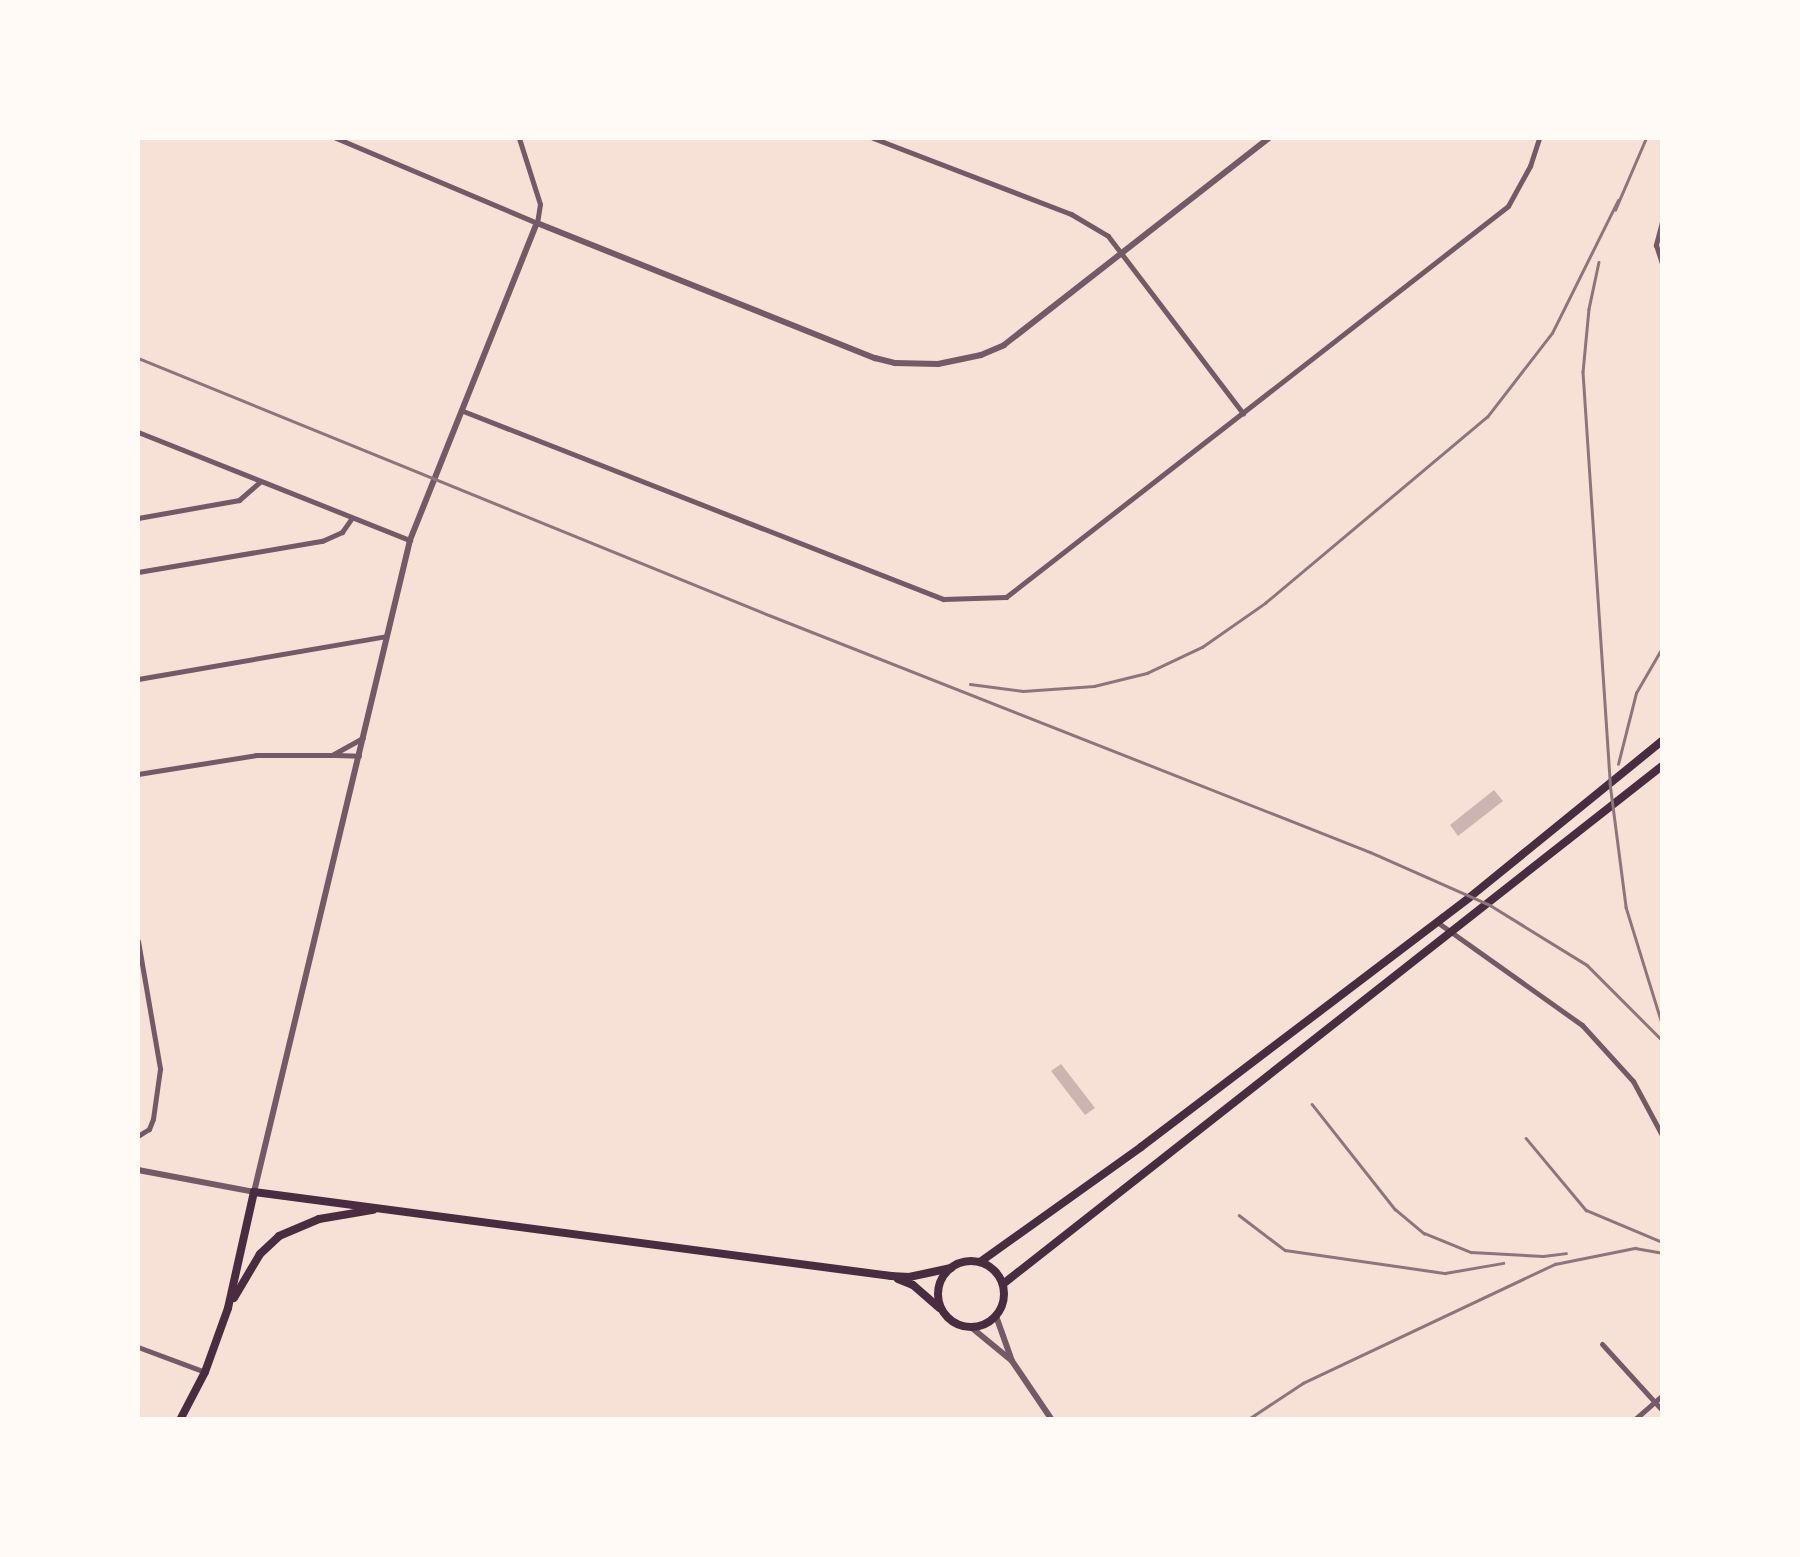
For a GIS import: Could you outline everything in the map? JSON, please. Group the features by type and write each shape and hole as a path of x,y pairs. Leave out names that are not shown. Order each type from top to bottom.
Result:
{"main road":[{"path":"980,1262 1317,1013 1662,742"},
{"path":"1003,1284 1662,766"},
{"path":"1317,1013 1329,1028"},
{"path":"180,1420 205,1372 228,1308 254,1192 891,1276 909,1277 965,1261 980,1262 996,1272 1003,1284 1002,1306 996,1316 972,1328 955,1324 913,1286 891,1276"},
{"path":"228,1308 260,1254 279,1236 320,1219 378,1209"},
{"path":"942,1312 938,1288 950,1268"}],"street":[{"path":"336,138 875,358 916,365 960,360 1004,345 1268,138"},
{"path":"138,1170 254,1192 410,540 537,223 540,204 518,138"},
{"path":"873,138 1071,214 1108,236 1243,413"},
{"path":"460,410 943,600 1006,597 1508,206 1530,166 1538,138"},
{"path":"1662,222 1662,264"},
{"path":"138,432 410,540"},
{"path":"138,518 239,500 260,482"},
{"path":"138,572 322,541 342,532 351,519"},
{"path":"138,679 388,636"},
{"path":"332,754 364,738"},
{"path":"138,774 256,755 360,756"},
{"path":"1436,922 1582,1025 1633,1081 1662,1134"},
{"path":"138,941 160,1081 149,1129 138,1136"},
{"path":"996,1316 1012,1361 1052,1420"},
{"path":"972,1328 1012,1361"},
{"path":"1602,1344 1662,1410"},
{"path":"138,1347 205,1372"},
{"path":"1634,1420 1662,1396"}],"building":[{"path":"1494,790 1503,801 1458,836 1450,825"},
{"path":"1061,1064 1095,1108 1085,1115 1051,1071"}],"railway":[{"path":"1615,210 1646,138"},
{"path":"970,684 1023,691 1094,686 1147,673 1202,647 1265,603 1487,417 1552,333 1618,200"},
{"path":"1599,262 1589,309 1583,372 1610,783 1626,907 1662,1023"},
{"path":"138,358 769,615 1370,852 1490,905 1587,965 1662,1040"},
{"path":"1618,764 1636,693 1662,648"},
{"path":"1312,1104 1395,1209 1424,1233 1471,1252 1543,1256 1566,1253"},
{"path":"1526,1138 1586,1210 1662,1242"},
{"path":"1239,1215 1285,1250 1445,1273 1503,1263"},
{"path":"1247,1420 1303,1383 1555,1264 1635,1248 1662,1253"}]}
